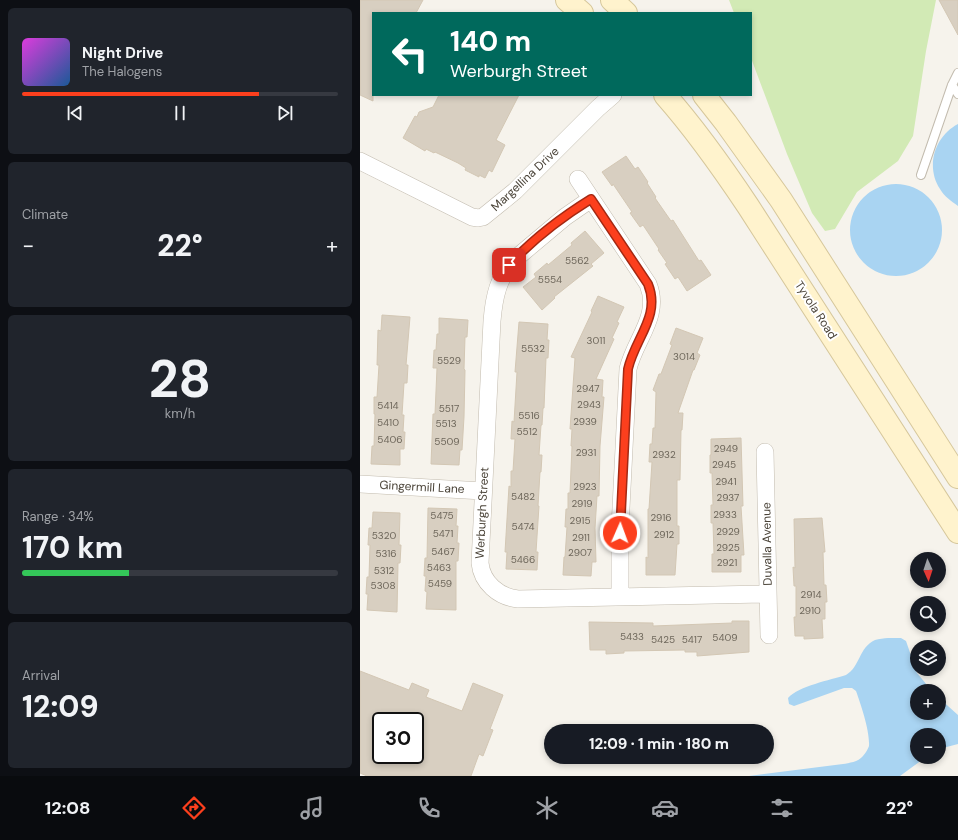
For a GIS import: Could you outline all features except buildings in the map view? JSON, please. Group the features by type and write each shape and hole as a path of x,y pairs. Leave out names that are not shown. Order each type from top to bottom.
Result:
{"main road":[{"path":"567,0 581,12"},
{"path":"612,0 625,12"},
{"name":"Tyvola Road","path":"665,96 697,134 730,178 958,532"},
{"path":"705,96 781,200 958,477"}],"street":[{"name":"Margellina Drive","path":"360,161 472,217 481,218 488,214 515,191 612,96"},
{"path":"578,179 648,284 653,304 650,318 631,356 628,369 620,528 620,597"},
{"name":"Werburgh Street","path":"591,199 565,217 517,257 504,272 494,297 480,569 485,580 499,593 518,599 768,594"},
{"name":"Duvalla Avenue","path":"765,452 769,635"},
{"name":"Gingermill Lane","path":"360,484 483,491"}],"lane":[{"path":"921,175 952,85 958,73"},
{"path":"952,85 958,94"}],"green space":[{"path":"729,0 936,0 926,51 913,136 898,161 857,192 835,229 825,231 812,213 787,154 752,61 752,12 734,12"}],"water":[{"path":"958,124 958,206 940,189 933,171 933,161 938,144 943,136"},
{"path":"896,184 914,187 929,197 939,212 942,230 939,248 929,263 914,273 896,276 878,273 863,263 853,248 850,230 853,212 863,197 878,187"},
{"path":"901,638 906,641 910,653 910,676 920,676 926,684 910,684 910,720 946,720 946,704 958,715 958,744 946,747 946,728 910,728 910,764 916,764 900,776 749,776 848,763 856,761 863,756 869,746 869,740 865,718 856,691 852,688 844,688 794,706 789,704 788,698 799,690 846,675 854,667 862,652 870,643 875,640"}],"route":[{"path":"509,265 547,231 576,208 591,199 648,284 651,291 653,304 650,318 631,356 628,369 620,533"}]}
